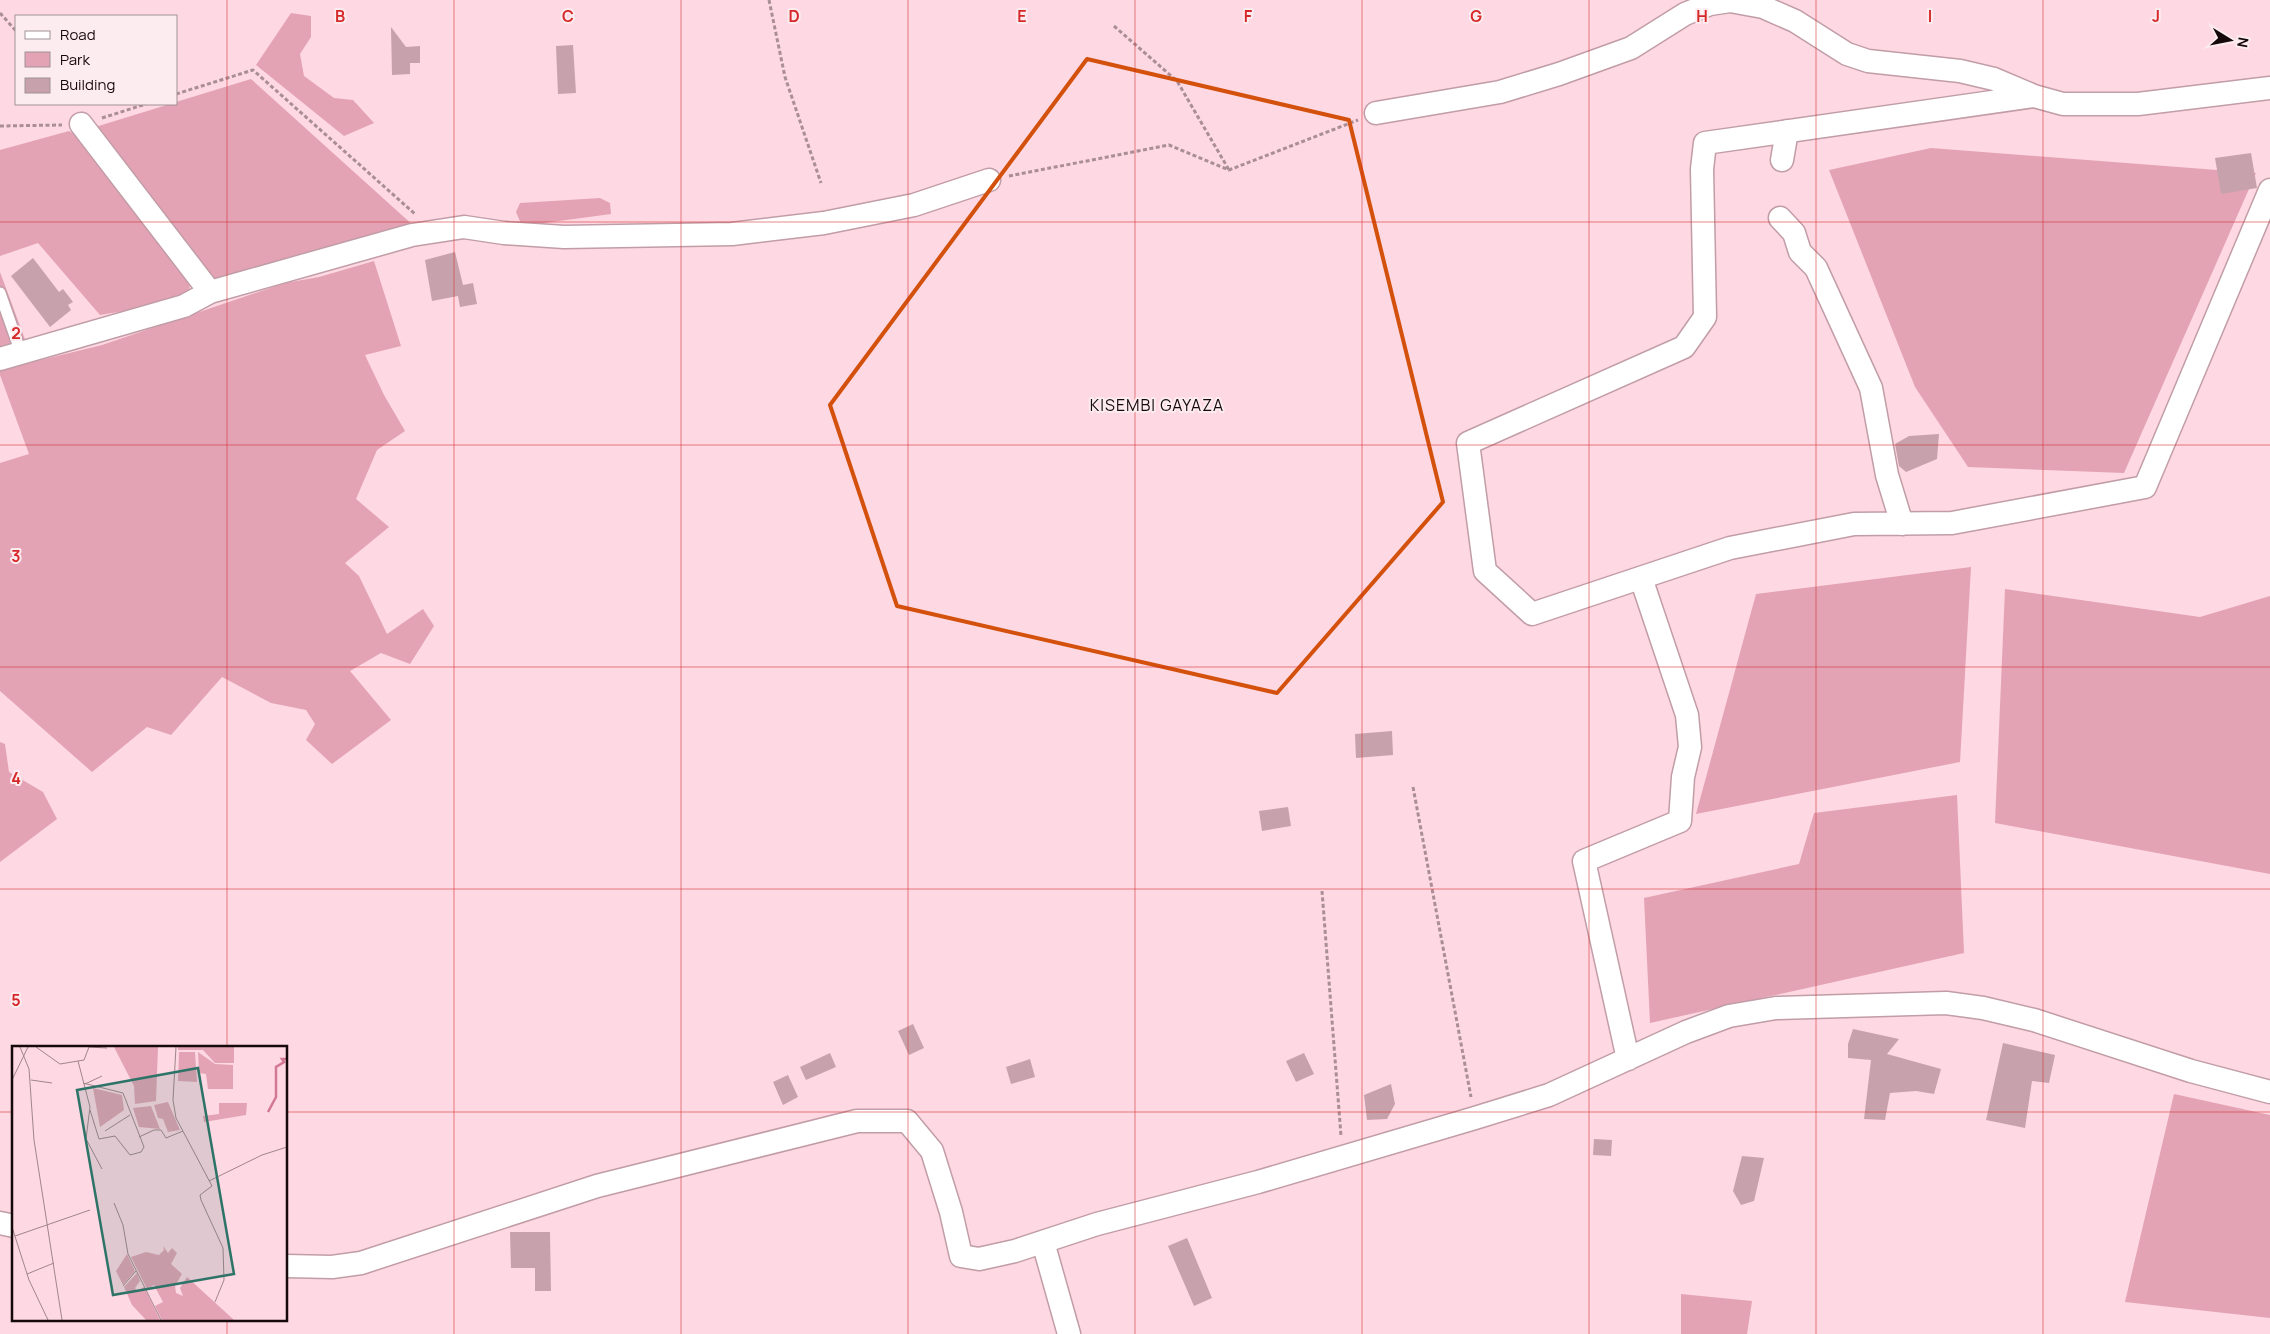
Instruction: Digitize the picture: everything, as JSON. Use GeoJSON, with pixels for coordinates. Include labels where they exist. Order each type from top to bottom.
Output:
{"type":"FeatureCollection","features":[{"type":"Feature","properties":{"kind":"street"},"geometry":{"type":"LineString","coordinates":[[1376,113],[1500,92],[1559,74],[1631,48],[1685,14],[1710,4],[1730,1],[1763,7],[1796,21],[1847,54],[1868,61],[1960,71],[1994,79],[2034,96],[2063,104],[2138,104],[2270,88]]}},
{"type":"Feature","properties":{"kind":"street"},"geometry":{"type":"LineString","coordinates":[[2034,96],[1705,143],[1702,169],[1705,317],[1684,346],[1468,443],[1485,571],[1532,614],[1730,548],[1854,524],[1952,523],[2145,487],[2270,190]]}},
{"type":"Feature","properties":{"kind":"street"},"geometry":{"type":"LineString","coordinates":[[81,124],[210,292]]}},
{"type":"Feature","properties":{"kind":"street"},"geometry":{"type":"LineString","coordinates":[[1782,160],[1787,131]]}},
{"type":"Feature","properties":{"kind":"street"},"geometry":{"type":"LineString","coordinates":[[0,360],[184,306],[210,292],[403,237],[434,231],[464,227],[504,233],[564,237],[732,234],[824,223],[914,205],[989,180]]}},
{"type":"Feature","properties":{"kind":"street"},"geometry":{"type":"LineString","coordinates":[[1780,218],[1794,233],[1800,252],[1816,268],[1871,388],[1887,475],[1902,524]]}},
{"type":"Feature","properties":{"kind":"street"},"geometry":{"type":"LineString","coordinates":[[1628,1059],[1584,861],[1680,821],[1683,777],[1690,747],[1687,715],[1642,578]]}},
{"type":"Feature","properties":{"kind":"street"},"geometry":{"type":"LineString","coordinates":[[288,1266],[332,1267],[361,1263],[597,1186],[857,1121],[906,1121],[932,1151],[951,1212],[962,1256],[979,1259],[1043,1242],[1097,1224],[1258,1182],[1549,1095],[1686,1032],[1729,1016],[1776,1008],[1946,1003],[1983,1008],[2034,1020],[2190,1071],[2270,1092]]}},
{"type":"Feature","properties":{"kind":"street"},"geometry":{"type":"LineString","coordinates":[[1043,1242],[1069,1334]]}},
{"type":"Feature","properties":{"kind":"lane"},"geometry":{"type":"LineString","coordinates":[[0,293],[21,353]]}},
{"type":"Feature","properties":{"kind":"path"},"geometry":{"type":"LineString","coordinates":[[770,0],[784,77],[821,183]]}},
{"type":"Feature","properties":{"kind":"path"},"geometry":{"type":"LineString","coordinates":[[0,13],[15,30]]}},
{"type":"Feature","properties":{"kind":"path"},"geometry":{"type":"LineString","coordinates":[[1114,26],[1177,81],[1230,170]]}},
{"type":"Feature","properties":{"kind":"path"},"geometry":{"type":"LineString","coordinates":[[178,93],[252,70],[434,231]]}},
{"type":"Feature","properties":{"kind":"path"},"geometry":{"type":"LineString","coordinates":[[989,180],[1169,145],[1230,170],[1376,113]]}},
{"type":"Feature","properties":{"kind":"path"},"geometry":{"type":"LineString","coordinates":[[1413,787],[1475,1118]]}},
{"type":"Feature","properties":{"kind":"path"},"geometry":{"type":"LineString","coordinates":[[1322,891],[1343,1157]]}},
{"type":"Feature","properties":{"kind":"highlighted area"},"geometry":{"type":"Polygon","coordinates":[[[1087,59],[1349,120],[1443,502],[1277,693],[897,606],[830,405],[1087,59]]]}},
{"type":"Feature","properties":{"kind":"green space"},"geometry":{"type":"Polygon","coordinates":[[[291,13],[311,16],[311,37],[300,54],[304,76],[334,98],[353,100],[374,123],[344,136],[256,65],[291,13]]]}},
{"type":"Feature","properties":{"kind":"green space"},"geometry":{"type":"Polygon","coordinates":[[[251,79],[415,227],[213,282],[92,128],[167,105],[178,105],[178,101],[251,79]]]}},
{"type":"Feature","properties":{"kind":"green space"},"geometry":{"type":"Polygon","coordinates":[[[69,131],[80,137],[189,277],[190,295],[183,301],[100,315],[38,243],[0,256],[0,150],[69,131]]]}},
{"type":"Feature","properties":{"kind":"green space"},"geometry":{"type":"Polygon","coordinates":[[[1931,148],[2256,173],[2124,473],[1968,467],[1915,387],[1829,170],[1931,148]]]}},
{"type":"Feature","properties":{"kind":"green space"},"geometry":{"type":"Polygon","coordinates":[[[600,198],[610,203],[611,214],[522,226],[516,212],[520,203],[600,198]]]}},
{"type":"Feature","properties":{"kind":"green space"},"geometry":{"type":"Polygon","coordinates":[[[374,261],[401,346],[365,355],[384,395],[405,431],[377,450],[356,499],[389,527],[345,563],[359,576],[387,634],[423,609],[434,626],[410,664],[381,653],[350,671],[391,720],[332,764],[306,740],[315,724],[306,710],[271,703],[222,677],[171,735],[147,727],[92,772],[0,691],[0,463],[29,454],[0,375],[0,370],[102,345],[285,283],[319,277],[374,261]]]}},
{"type":"Feature","properties":{"kind":"green space"},"geometry":{"type":"Polygon","coordinates":[[[0,272],[26,342],[0,352],[0,272]]]}},
{"type":"Feature","properties":{"kind":"green space"},"geometry":{"type":"Polygon","coordinates":[[[1971,567],[1960,762],[1696,814],[1756,594],[1971,567]]]}},
{"type":"Feature","properties":{"kind":"green space"},"geometry":{"type":"Polygon","coordinates":[[[2005,589],[2200,617],[2270,596],[2270,874],[1995,823],[2005,589]]]}},
{"type":"Feature","properties":{"kind":"green space"},"geometry":{"type":"Polygon","coordinates":[[[0,742],[5,744],[9,772],[43,792],[57,819],[0,862],[0,742]]]}},
{"type":"Feature","properties":{"kind":"green space"},"geometry":{"type":"Polygon","coordinates":[[[1957,795],[1964,953],[1650,1023],[1644,898],[1799,864],[1814,813],[1957,795]]]}},
{"type":"Feature","properties":{"kind":"green space"},"geometry":{"type":"Polygon","coordinates":[[[2174,1094],[2270,1115],[2270,1318],[2125,1302],[2174,1094]]]}},
{"type":"Feature","properties":{"kind":"green space"},"geometry":{"type":"Polygon","coordinates":[[[1681,1294],[1752,1301],[1747,1334],[1681,1334],[1681,1294]]]}},
{"type":"Feature","properties":{"kind":"building"},"geometry":{"type":"Polygon","coordinates":[[[391,27],[406,47],[420,46],[420,63],[410,63],[410,74],[392,75],[391,27]]]}},
{"type":"Feature","properties":{"kind":"building"},"geometry":{"type":"Polygon","coordinates":[[[573,45],[576,93],[558,94],[556,46],[573,45]]]}},
{"type":"Feature","properties":{"kind":"building"},"geometry":{"type":"Polygon","coordinates":[[[2251,153],[2257,188],[2221,194],[2215,158],[2251,153]]]}},
{"type":"Feature","properties":{"kind":"building"},"geometry":{"type":"Polygon","coordinates":[[[455,252],[463,285],[473,283],[477,304],[460,307],[458,296],[432,301],[425,260],[455,252]]]}},
{"type":"Feature","properties":{"kind":"building"},"geometry":{"type":"Polygon","coordinates":[[[33,258],[59,292],[63,289],[73,302],[68,305],[71,310],[50,327],[11,276],[33,258]]]}},
{"type":"Feature","properties":{"kind":"building"},"geometry":{"type":"Polygon","coordinates":[[[1939,434],[1937,459],[1906,472],[1899,466],[1895,444],[1909,436],[1939,434]]]}},
{"type":"Feature","properties":{"kind":"building"},"geometry":{"type":"Polygon","coordinates":[[[1392,731],[1393,755],[1356,758],[1355,734],[1392,731]]]}},
{"type":"Feature","properties":{"kind":"building"},"geometry":{"type":"Polygon","coordinates":[[[1288,807],[1291,826],[1262,831],[1259,811],[1288,807]]]}},
{"type":"Feature","properties":{"kind":"building"},"geometry":{"type":"Polygon","coordinates":[[[913,1024],[924,1048],[909,1055],[898,1031],[913,1024]]]}},
{"type":"Feature","properties":{"kind":"building"},"geometry":{"type":"Polygon","coordinates":[[[1853,1029],[1899,1039],[1887,1054],[1941,1069],[1934,1094],[1916,1091],[1890,1093],[1885,1120],[1864,1119],[1871,1060],[1848,1058],[1848,1044],[1853,1029]]]}},
{"type":"Feature","properties":{"kind":"building"},"geometry":{"type":"Polygon","coordinates":[[[2003,1043],[2055,1055],[2049,1083],[2032,1081],[2025,1128],[1986,1120],[2003,1043]]]}},
{"type":"Feature","properties":{"kind":"building"},"geometry":{"type":"Polygon","coordinates":[[[830,1053],[836,1067],[806,1080],[800,1067],[830,1053]]]}},
{"type":"Feature","properties":{"kind":"building"},"geometry":{"type":"Polygon","coordinates":[[[1304,1053],[1314,1074],[1296,1082],[1286,1061],[1304,1053]]]}},
{"type":"Feature","properties":{"kind":"building"},"geometry":{"type":"Polygon","coordinates":[[[1030,1059],[1035,1077],[1011,1084],[1006,1067],[1030,1059]]]}},
{"type":"Feature","properties":{"kind":"building"},"geometry":{"type":"Polygon","coordinates":[[[788,1075],[798,1097],[783,1105],[773,1082],[788,1075]]]}},
{"type":"Feature","properties":{"kind":"building"},"geometry":{"type":"Polygon","coordinates":[[[1391,1084],[1395,1104],[1387,1119],[1367,1120],[1364,1095],[1391,1084]]]}},
{"type":"Feature","properties":{"kind":"building"},"geometry":{"type":"Polygon","coordinates":[[[1594,1139],[1612,1140],[1611,1156],[1593,1155],[1594,1139]]]}},
{"type":"Feature","properties":{"kind":"building"},"geometry":{"type":"Polygon","coordinates":[[[1742,1156],[1764,1158],[1754,1201],[1741,1205],[1733,1191],[1742,1156]]]}},
{"type":"Feature","properties":{"kind":"building"},"geometry":{"type":"Polygon","coordinates":[[[510,1232],[550,1232],[551,1291],[535,1291],[535,1268],[511,1268],[510,1232]]]}},
{"type":"Feature","properties":{"kind":"building"},"geometry":{"type":"Polygon","coordinates":[[[1187,1238],[1212,1298],[1194,1306],[1168,1246],[1187,1238]]]}},
{"type":"Feature","properties":{"kind":"district","name":"KISEMBI GAYAZA"},"geometry":{"type":"Point","coordinates":[1157,405]}}]}
